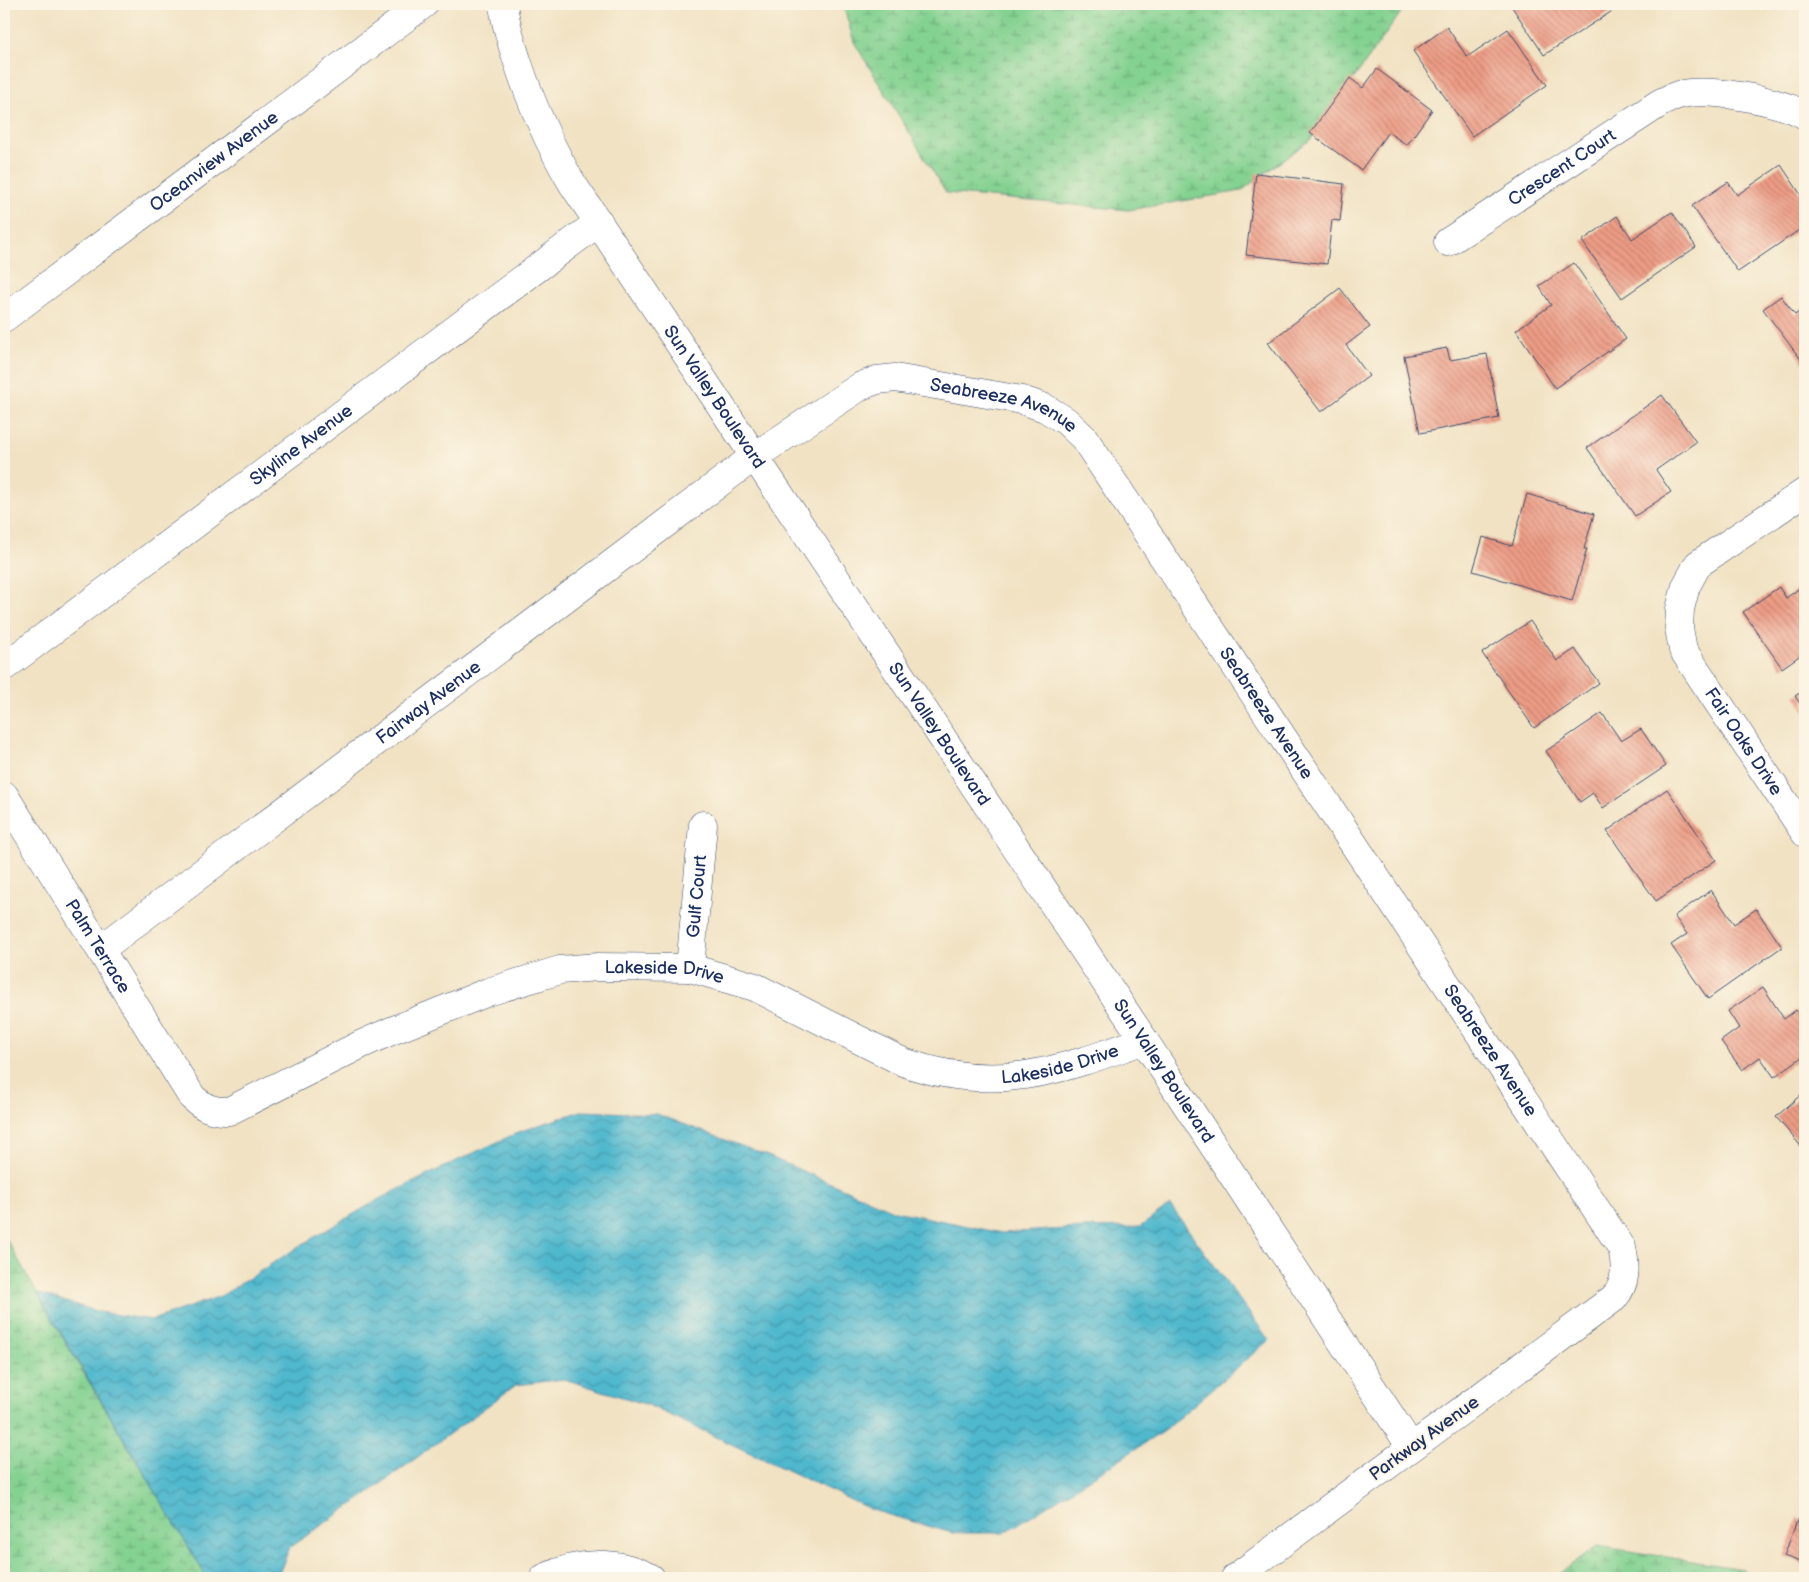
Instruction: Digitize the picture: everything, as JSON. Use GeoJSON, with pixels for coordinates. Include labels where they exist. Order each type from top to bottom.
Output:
{"type":"FeatureCollection","features":[{"type":"Feature","properties":{"kind":"street","name":"Oceanview Avenue"},"geometry":{"type":"LineString","coordinates":[[4,318],[424,4]]}},
{"type":"Feature","properties":{"kind":"street","name":"Sun Valley Boulevard"},"geometry":{"type":"LineString","coordinates":[[503,4],[504,16],[512,45],[530,98],[555,154],[1144,1040],[1411,1447]]}},
{"type":"Feature","properties":{"kind":"street","name":"Crescent Court"},"geometry":{"type":"LineString","coordinates":[[1448,242],[1660,103],[1678,95],[1700,93],[1743,97],[1780,104],[1805,114]]}},
{"type":"Feature","properties":{"kind":"street","name":"Skyline Avenue"},"geometry":{"type":"LineString","coordinates":[[4,668],[599,222]]}},
{"type":"Feature","properties":{"kind":"street","name":"Seabreeze Avenue"},"geometry":{"type":"LineString","coordinates":[[755,456],[861,386],[877,380],[895,378],[1022,400],[1045,408],[1066,421],[1084,438],[1622,1248],[1625,1273],[1620,1291],[1614,1298]]}},
{"type":"Feature","properties":{"kind":"street","name":"Fairway Avenue"},"geometry":{"type":"LineString","coordinates":[[101,949],[755,456]]}},
{"type":"Feature","properties":{"kind":"street","name":"Fair Oaks Drive"},"geometry":{"type":"LineString","coordinates":[[1805,492],[1698,564],[1686,586],[1680,610],[1679,628],[1683,650],[1805,832]]}},
{"type":"Feature","properties":{"kind":"street","name":"Palm Terrace"},"geometry":{"type":"LineString","coordinates":[[4,795],[192,1097]]}},
{"type":"Feature","properties":{"kind":"street","name":"Gulf Court"},"geometry":{"type":"LineString","coordinates":[[690,968],[703,825]]}},
{"type":"Feature","properties":{"kind":"street","name":"Lakeside Drive"},"geometry":{"type":"LineString","coordinates":[[192,1097],[200,1105],[209,1109],[218,1111],[228,1110],[371,1040],[480,995],[538,975],[560,970],[598,967],[690,968],[755,987],[903,1062],[928,1071],[977,1078],[1018,1077],[1056,1070],[1144,1040]]}},
{"type":"Feature","properties":{"kind":"street","name":"Parkway Avenue"},"geometry":{"type":"LineString","coordinates":[[1235,1578],[1614,1298]]}},
{"type":"Feature","properties":{"kind":"street"},"geometry":{"type":"LineString","coordinates":[[553,1574],[583,1565],[602,1564],[621,1566],[651,1578]]}},
{"type":"Feature","properties":{"kind":"green space"},"geometry":{"type":"Polygon","coordinates":[[[843,4],[1407,4],[1310,140],[1241,191],[1128,210],[946,193],[854,42],[843,4]]]}},
{"type":"Feature","properties":{"kind":"green space"},"geometry":{"type":"Polygon","coordinates":[[[4,1235],[71,1352],[207,1578],[4,1578],[4,1235]]]}},
{"type":"Feature","properties":{"kind":"green space"},"geometry":{"type":"Polygon","coordinates":[[[1597,1546],[1742,1569],[1749,1578],[1553,1578],[1597,1546]]]}},
{"type":"Feature","properties":{"kind":"water"},"geometry":{"type":"Polygon","coordinates":[[[581,1111],[657,1114],[768,1156],[895,1211],[1002,1233],[1082,1228],[1140,1227],[1170,1205],[1269,1340],[1161,1433],[1004,1533],[952,1533],[872,1510],[648,1405],[564,1379],[516,1385],[363,1497],[290,1547],[277,1578],[207,1578],[37,1293],[99,1312],[152,1320],[221,1296],[306,1242],[381,1198],[452,1163],[521,1131],[581,1111]]]}},
{"type":"Feature","properties":{"kind":"building"},"geometry":{"type":"Polygon","coordinates":[[[1510,4],[1614,4],[1617,8],[1544,55],[1510,4]]]}},
{"type":"Feature","properties":{"kind":"building"},"geometry":{"type":"Polygon","coordinates":[[[1447,27],[1467,57],[1508,29],[1547,85],[1472,136],[1413,51],[1447,27]]]}},
{"type":"Feature","properties":{"kind":"building"},"geometry":{"type":"Polygon","coordinates":[[[1377,69],[1432,110],[1407,145],[1388,132],[1361,170],[1310,133],[1350,78],[1363,88],[1377,69]]]}},
{"type":"Feature","properties":{"kind":"building"},"geometry":{"type":"Polygon","coordinates":[[[1781,165],[1805,201],[1805,226],[1738,272],[1692,206],[1728,182],[1737,195],[1781,165]]]}},
{"type":"Feature","properties":{"kind":"building"},"geometry":{"type":"Polygon","coordinates":[[[1256,173],[1344,184],[1340,221],[1332,220],[1327,264],[1246,255],[1256,173]]]}},
{"type":"Feature","properties":{"kind":"building"},"geometry":{"type":"Polygon","coordinates":[[[1672,212],[1696,247],[1622,298],[1582,241],[1617,216],[1632,239],[1672,212]]]}},
{"type":"Feature","properties":{"kind":"building"},"geometry":{"type":"Polygon","coordinates":[[[1574,263],[1626,339],[1555,388],[1516,330],[1551,305],[1539,286],[1574,263]]]}},
{"type":"Feature","properties":{"kind":"building"},"geometry":{"type":"Polygon","coordinates":[[[1340,288],[1370,327],[1346,345],[1369,376],[1321,412],[1268,343],[1340,288]]]}},
{"type":"Feature","properties":{"kind":"building"},"geometry":{"type":"Polygon","coordinates":[[[1781,296],[1795,315],[1805,307],[1805,365],[1763,309],[1781,296]]]}},
{"type":"Feature","properties":{"kind":"building"},"geometry":{"type":"Polygon","coordinates":[[[1447,348],[1450,360],[1487,354],[1499,418],[1420,433],[1404,356],[1447,348]]]}},
{"type":"Feature","properties":{"kind":"building"},"geometry":{"type":"Polygon","coordinates":[[[1662,395],[1696,442],[1656,470],[1671,492],[1635,516],[1587,448],[1662,395]]]}},
{"type":"Feature","properties":{"kind":"building"},"geometry":{"type":"Polygon","coordinates":[[[1527,494],[1594,514],[1584,549],[1587,549],[1572,601],[1473,571],[1483,537],[1512,546],[1527,494]]]}},
{"type":"Feature","properties":{"kind":"building"},"geometry":{"type":"Polygon","coordinates":[[[1805,584],[1805,652],[1782,668],[1743,612],[1779,587],[1786,598],[1805,584]]]}},
{"type":"Feature","properties":{"kind":"building"},"geometry":{"type":"Polygon","coordinates":[[[1530,621],[1557,661],[1575,649],[1599,683],[1534,728],[1482,653],[1530,621]]]}},
{"type":"Feature","properties":{"kind":"building"},"geometry":{"type":"Polygon","coordinates":[[[1805,690],[1805,711],[1795,696],[1805,690]]]}},
{"type":"Feature","properties":{"kind":"building"},"geometry":{"type":"Polygon","coordinates":[[[1602,713],[1621,741],[1641,729],[1666,766],[1603,808],[1593,793],[1580,802],[1546,751],[1602,713]]]}},
{"type":"Feature","properties":{"kind":"building"},"geometry":{"type":"Polygon","coordinates":[[[1667,789],[1716,860],[1656,901],[1607,831],[1667,789]]]}},
{"type":"Feature","properties":{"kind":"building"},"geometry":{"type":"Polygon","coordinates":[[[1711,890],[1734,924],[1756,909],[1782,947],[1708,999],[1671,945],[1687,934],[1674,916],[1711,890]]]}},
{"type":"Feature","properties":{"kind":"building"},"geometry":{"type":"Polygon","coordinates":[[[1763,987],[1784,1019],[1796,1010],[1805,1024],[1805,1055],[1774,1077],[1760,1057],[1742,1070],[1721,1041],[1739,1028],[1728,1011],[1763,987]]]}},
{"type":"Feature","properties":{"kind":"building"},"geometry":{"type":"Polygon","coordinates":[[[1805,1091],[1805,1151],[1776,1117],[1805,1091]]]}},
{"type":"Feature","properties":{"kind":"building"},"geometry":{"type":"Polygon","coordinates":[[[1798,1518],[1805,1521],[1805,1564],[1784,1556],[1798,1518]]]}}]}
